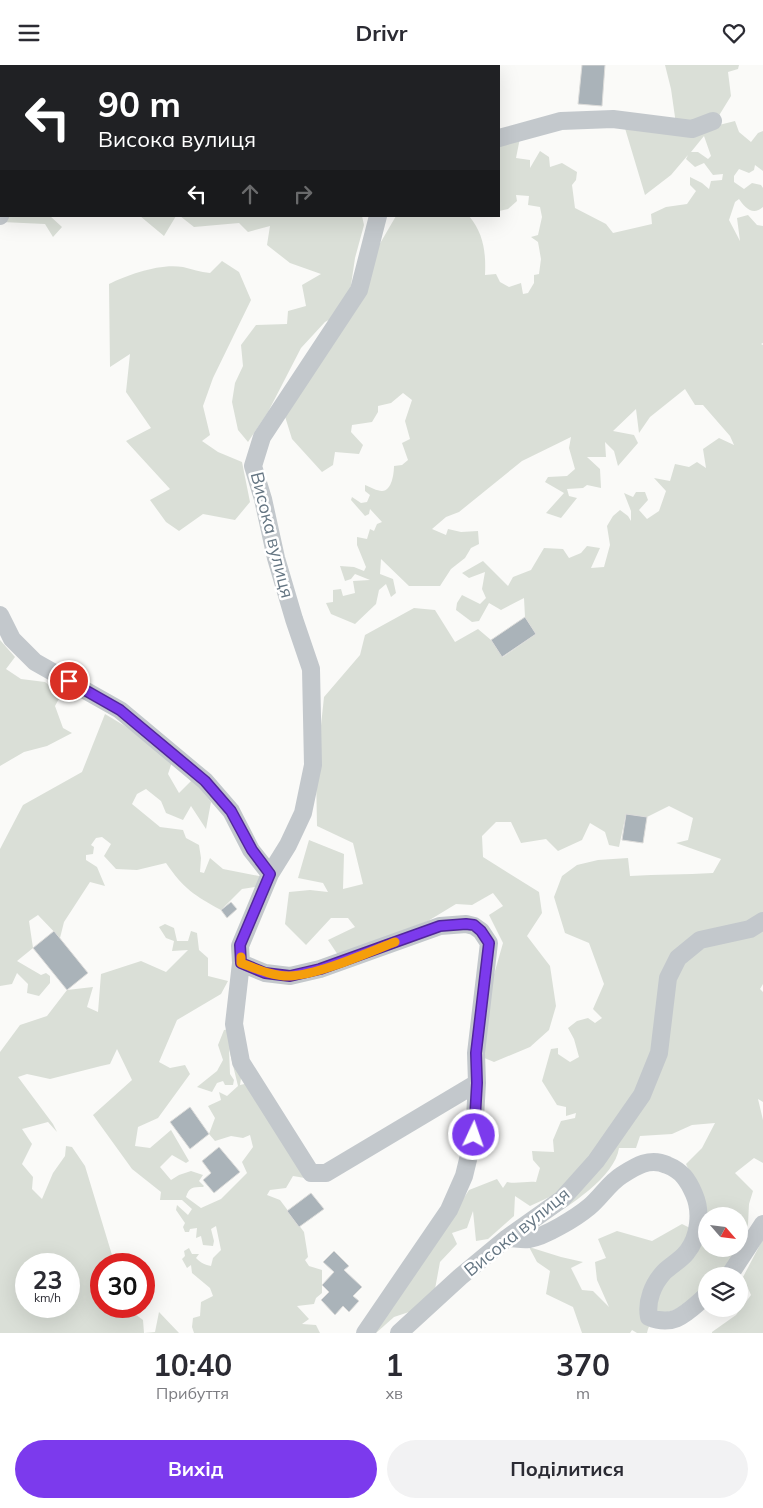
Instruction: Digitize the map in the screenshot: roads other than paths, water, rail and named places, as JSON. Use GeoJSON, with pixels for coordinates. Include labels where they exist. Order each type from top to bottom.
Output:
{"type":"FeatureCollection","features":[{"type":"Feature","properties":{"kind":"street"},"geometry":{"type":"LineString","coordinates":[[500,138],[561,121],[613,119],[692,129],[713,121]]}},
{"type":"Feature","properties":{"kind":"street","name":"Висока вулиця"},"geometry":{"type":"LineString","coordinates":[[378,217],[359,290],[262,437],[253,466],[288,601],[311,669],[313,765],[304,813],[288,845],[270,874],[240,945],[241,963],[234,1024],[241,1062],[311,1173],[326,1173],[477,1083]]}},
{"type":"Feature","properties":{"kind":"street"},"geometry":{"type":"LineString","coordinates":[[0,615],[12,639],[35,662],[120,710],[205,781],[231,811],[252,850],[270,874]]}},
{"type":"Feature","properties":{"kind":"street","name":"Висока вулиця"},"geometry":{"type":"LineString","coordinates":[[399,1333],[506,1238],[562,1199],[596,1161],[642,1095],[659,1053],[668,978],[678,958],[700,939],[750,929],[763,921]]}},
{"type":"Feature","properties":{"kind":"street"},"geometry":{"type":"LineString","coordinates":[[241,963],[265,973],[290,976],[320,969],[440,926],[474,925],[481,931],[489,943],[476,1053],[477,1083],[474,1135],[464,1176],[450,1210],[365,1333]]}},
{"type":"Feature","properties":{"kind":"street"},"geometry":{"type":"LineString","coordinates":[[506,1238],[531,1239],[563,1225],[589,1207],[618,1177],[643,1162],[663,1163],[677,1169],[688,1180],[696,1198],[699,1216],[696,1235],[687,1253],[663,1273],[652,1291],[647,1307],[649,1317],[660,1321],[671,1321],[698,1302]]}},
{"type":"Feature","properties":{"kind":"street"},"geometry":{"type":"LineString","coordinates":[[735,1267],[763,1224]]}}]}
